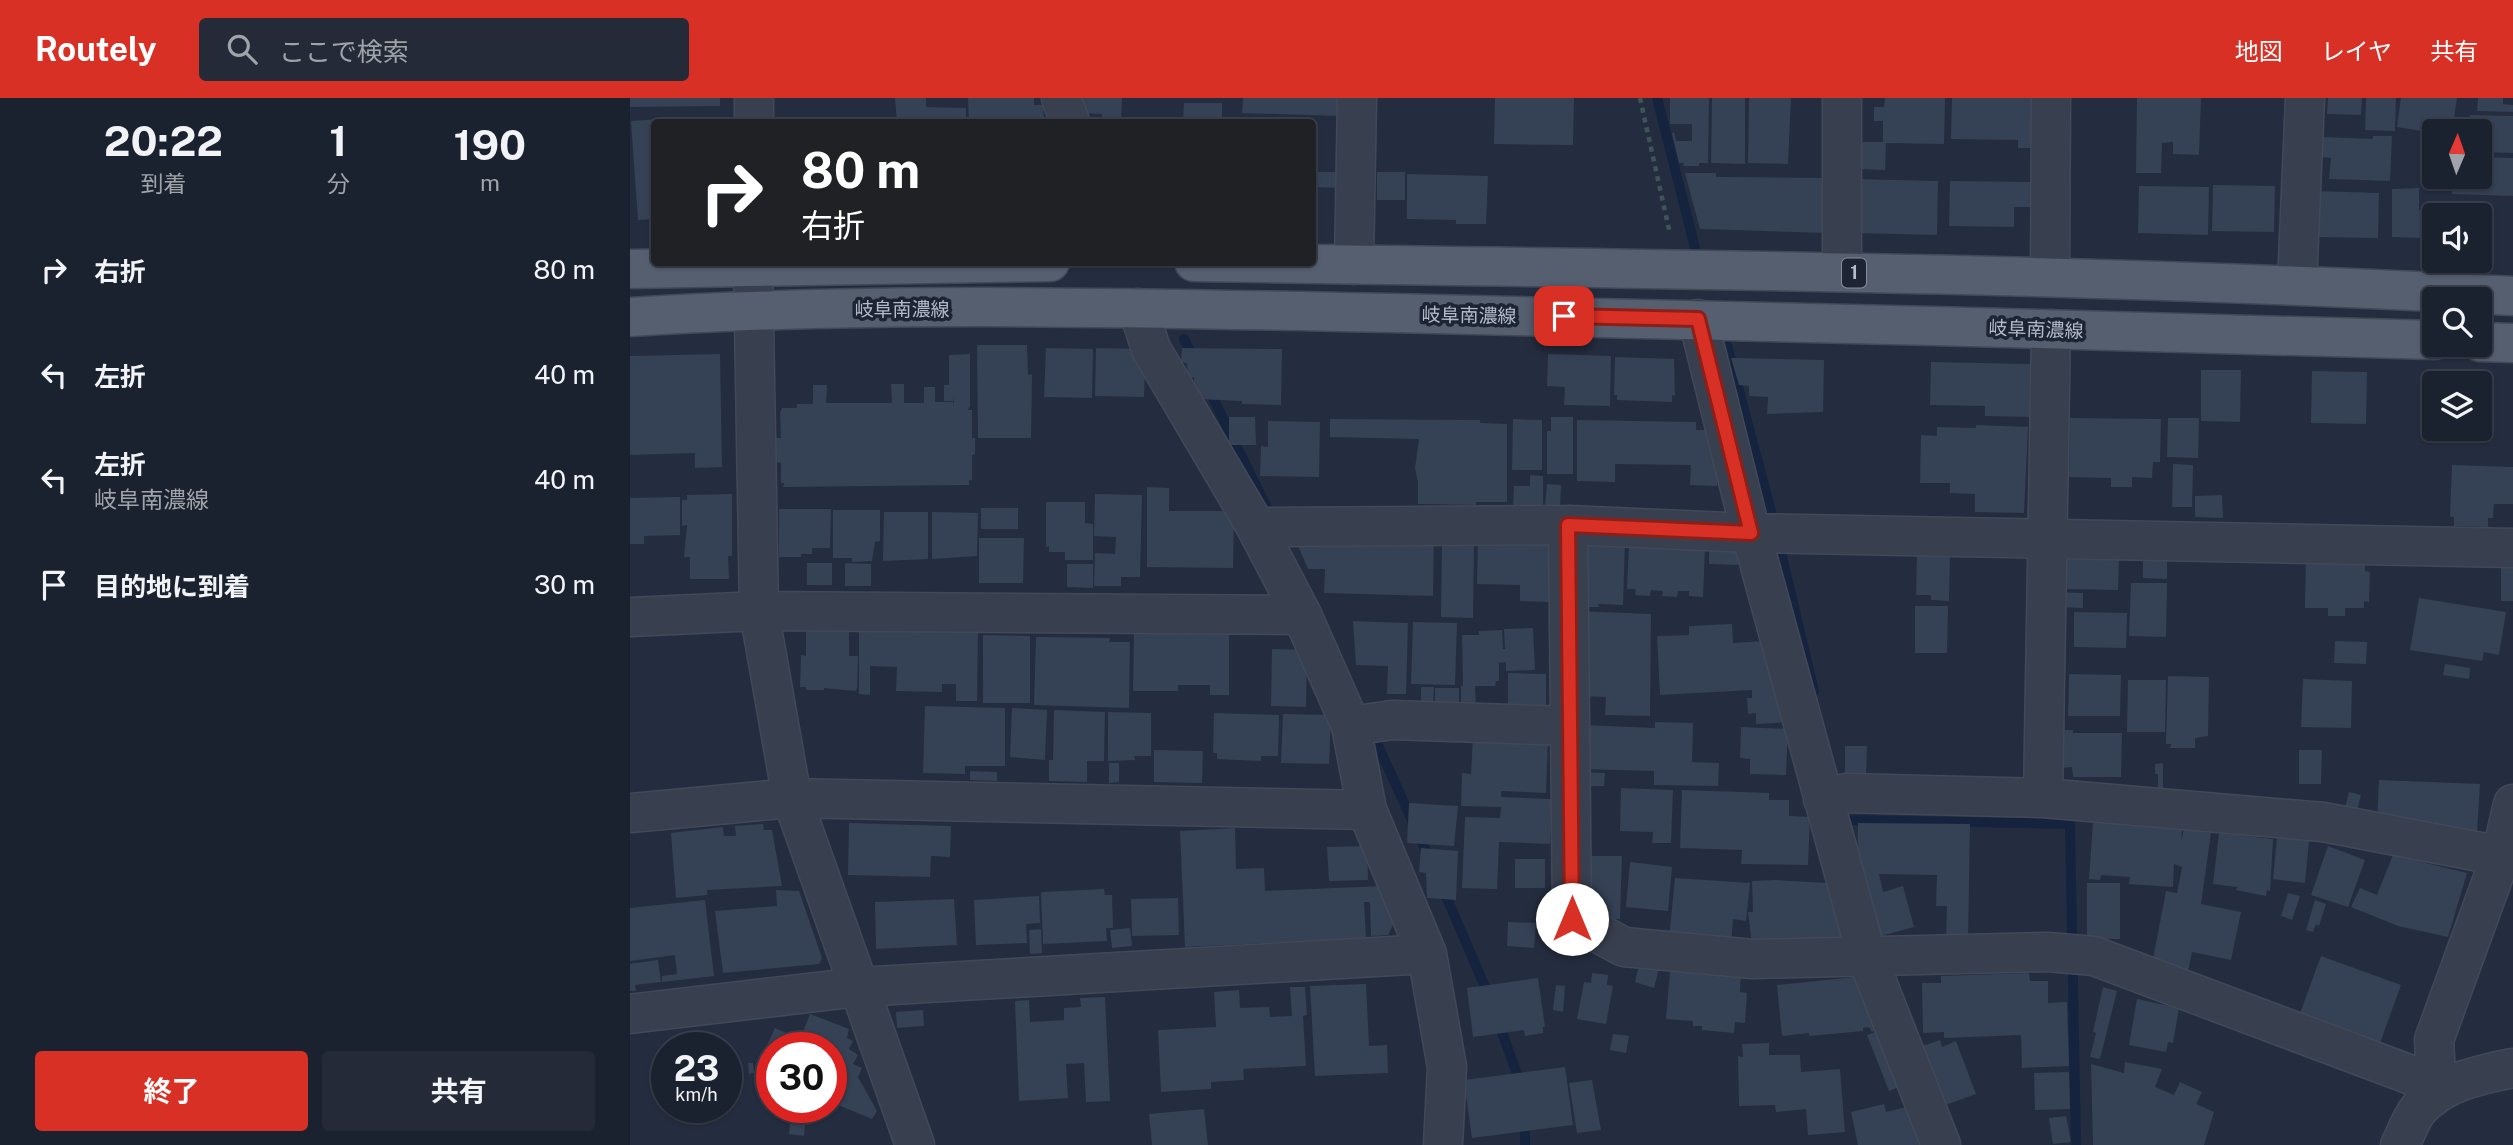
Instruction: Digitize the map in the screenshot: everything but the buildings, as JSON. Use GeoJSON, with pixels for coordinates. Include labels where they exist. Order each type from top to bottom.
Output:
{"type":"FeatureCollection","features":[{"type":"Feature","properties":{"kind":"main road","name":"1"},"geometry":{"type":"LineString","coordinates":[[1316,264],[2050,277],[2297,284],[2513,296]]}},
{"type":"Feature","properties":{"kind":"main road"},"geometry":{"type":"LineString","coordinates":[[630,270],[728,266]]}},
{"type":"Feature","properties":{"kind":"main road","name":"岐阜南濃線"},"geometry":{"type":"LineString","coordinates":[[630,317],[752,309],[1138,308],[1698,319],[2422,340]]}},
{"type":"Feature","properties":{"kind":"main road"},"geometry":{"type":"LineString","coordinates":[[2492,342],[2513,343]]}},
{"type":"Feature","properties":{"kind":"street"},"geometry":{"type":"LineString","coordinates":[[754,98],[754,119]]}},
{"type":"Feature","properties":{"kind":"street"},"geometry":{"type":"LineString","coordinates":[[1061,98],[1069,119]]}},
{"type":"Feature","properties":{"kind":"street"},"geometry":{"type":"LineString","coordinates":[[1354,265],[1357,98]]}},
{"type":"Feature","properties":{"kind":"street"},"geometry":{"type":"LineString","coordinates":[[1842,98],[1842,272]]}},
{"type":"Feature","properties":{"kind":"street"},"geometry":{"type":"LineString","coordinates":[[2050,277],[2051,98]]}},
{"type":"Feature","properties":{"kind":"street"},"geometry":{"type":"LineString","coordinates":[[2297,284],[2305,98]]}},
{"type":"Feature","properties":{"kind":"street"},"geometry":{"type":"LineString","coordinates":[[752,266],[759,611],[792,798],[915,1145]]}},
{"type":"Feature","properties":{"kind":"street"},"geometry":{"type":"LineString","coordinates":[[1138,308],[1151,349],[1256,527],[1302,615],[1351,726],[1367,810],[1427,954],[1447,1067],[1443,1145]]}},
{"type":"Feature","properties":{"kind":"street"},"geometry":{"type":"LineString","coordinates":[[1698,319],[1751,533],[1867,957],[1941,1145]]}},
{"type":"Feature","properties":{"kind":"street"},"geometry":{"type":"LineString","coordinates":[[2043,798],[2052,329]]}},
{"type":"Feature","properties":{"kind":"street"},"geometry":{"type":"LineString","coordinates":[[1256,527],[1568,525],[1751,533],[2513,548]]}},
{"type":"Feature","properties":{"kind":"street"},"geometry":{"type":"LineString","coordinates":[[1568,525],[1572,919],[1624,947],[1753,959],[2048,952],[2094,956],[2411,1075],[2437,1092]]}},
{"type":"Feature","properties":{"kind":"street"},"geometry":{"type":"LineString","coordinates":[[630,617],[759,611],[1302,615]]}},
{"type":"Feature","properties":{"kind":"street"},"geometry":{"type":"LineString","coordinates":[[1351,726],[1392,720],[1570,726]]}},
{"type":"Feature","properties":{"kind":"street"},"geometry":{"type":"LineString","coordinates":[[1823,799],[1846,793],[2043,798],[2323,822],[2501,856]]}},
{"type":"Feature","properties":{"kind":"street"},"geometry":{"type":"LineString","coordinates":[[630,813],[792,798],[1367,810]]}},
{"type":"Feature","properties":{"kind":"street"},"geometry":{"type":"LineString","coordinates":[[2437,1092],[2434,1040],[2501,856],[2513,804]]}},
{"type":"Feature","properties":{"kind":"street"},"geometry":{"type":"LineString","coordinates":[[630,1014],[859,987],[1427,954]]}},
{"type":"Feature","properties":{"kind":"street"},"geometry":{"type":"LineString","coordinates":[[2400,1145],[2416,1112],[2437,1092],[2478,1075],[2513,1068]]}},
{"type":"Feature","properties":{"kind":"path"},"geometry":{"type":"LineString","coordinates":[[1640,98],[1678,270]]}},
{"type":"Feature","properties":{"kind":"waterway"},"geometry":{"type":"LineString","coordinates":[[1657,98],[1696,252]]}},
{"type":"Feature","properties":{"kind":"waterway"},"geometry":{"type":"LineString","coordinates":[[1724,334],[1772,515],[1814,691]]}},
{"type":"Feature","properties":{"kind":"waterway"},"geometry":{"type":"LineString","coordinates":[[1184,339],[1195,361]]}},
{"type":"Feature","properties":{"kind":"waterway"},"geometry":{"type":"LineString","coordinates":[[1208,388],[1272,518]]}},
{"type":"Feature","properties":{"kind":"waterway"},"geometry":{"type":"LineString","coordinates":[[1371,730],[1431,862]]}},
{"type":"Feature","properties":{"kind":"waterway"},"geometry":{"type":"LineString","coordinates":[[1842,812],[1844,820],[2070,824],[2076,1145]]}},
{"type":"Feature","properties":{"kind":"waterway"},"geometry":{"type":"LineString","coordinates":[[1443,889],[1489,996]]}},
{"type":"Feature","properties":{"kind":"waterway"},"geometry":{"type":"LineString","coordinates":[[1498,1021],[1521,1085]]}},
{"type":"Feature","properties":{"kind":"waterway"},"geometry":{"type":"LineString","coordinates":[[1525,1118],[1525,1145]]}},
{"type":"Feature","properties":{"kind":"route"},"geometry":{"type":"LineString","coordinates":[[1564,316],[1698,319],[1751,533],[1568,525],[1572,919]]}}]}
